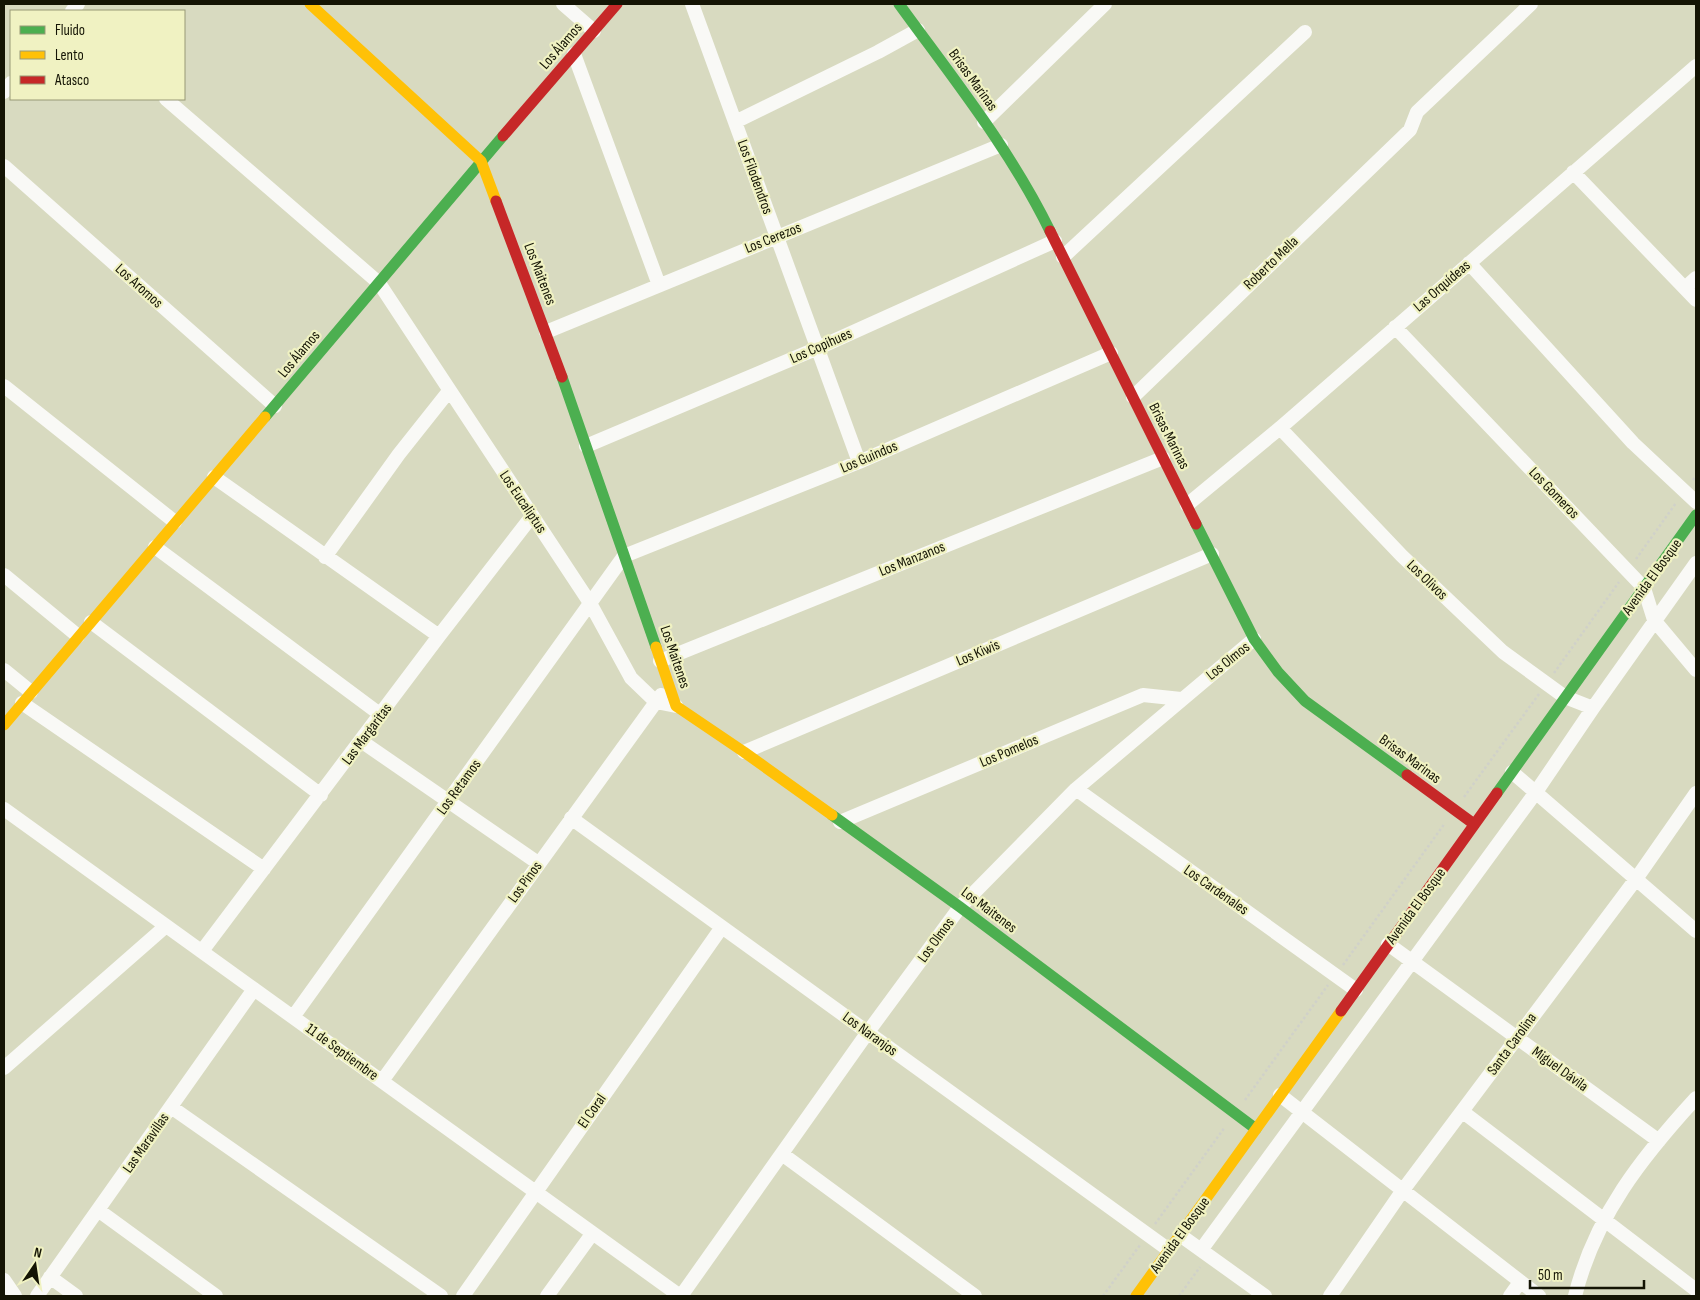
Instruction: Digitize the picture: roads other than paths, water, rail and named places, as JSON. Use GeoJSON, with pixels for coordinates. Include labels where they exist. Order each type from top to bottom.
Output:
{"type":"FeatureCollection","features":[{"type":"Feature","properties":{"kind":"street","name":"Los Maitenes"},"geometry":{"type":"LineString","coordinates":[[310,4],[481,161],[546,332],[676,706],[744,752],[960,907],[1256,1129]]}},
{"type":"Feature","properties":{"kind":"street"},"geometry":{"type":"LineString","coordinates":[[563,4],[594,31]]}},
{"type":"Feature","properties":{"kind":"street","name":"Los Álamos"},"geometry":{"type":"LineString","coordinates":[[4,725],[481,161],[617,4]]}},
{"type":"Feature","properties":{"kind":"street","name":"Los Filodendros"},"geometry":{"type":"LineString","coordinates":[[692,4],[859,462]]}},
{"type":"Feature","properties":{"kind":"street","name":"Brisas Marinas"},"geometry":{"type":"LineString","coordinates":[[899,4],[1001,145],[1039,208],[1254,640],[1277,672],[1305,701],[1474,824]]}},
{"type":"Feature","properties":{"kind":"street"},"geometry":{"type":"LineString","coordinates":[[984,122],[1105,4]]}},
{"type":"Feature","properties":{"kind":"street","name":"Roberto Mella"},"geometry":{"type":"LineString","coordinates":[[1132,397],[1410,130],[1417,112],[1531,4]]}},
{"type":"Feature","properties":{"kind":"street"},"geometry":{"type":"LineString","coordinates":[[735,122],[918,30]]}},
{"type":"Feature","properties":{"kind":"street"},"geometry":{"type":"LineString","coordinates":[[1063,258],[1305,32]]}},
{"type":"Feature","properties":{"kind":"street"},"geometry":{"type":"LineString","coordinates":[[574,54],[659,285]]}},
{"type":"Feature","properties":{"kind":"street","name":"Las Orquídeas"},"geometry":{"type":"LineString","coordinates":[[1187,505],[1280,428],[1696,66]]}},
{"type":"Feature","properties":{"kind":"street","name":"Los Eucaliptus"},"geometry":{"type":"LineString","coordinates":[[167,100],[379,283],[590,603],[631,678],[656,702]]}},
{"type":"Feature","properties":{"kind":"street","name":"Los Cerezos"},"geometry":{"type":"LineString","coordinates":[[546,332],[1001,145]]}},
{"type":"Feature","properties":{"kind":"street","name":"Los Aromos"},"geometry":{"type":"LineString","coordinates":[[4,166],[275,406]]}},
{"type":"Feature","properties":{"kind":"street"},"geometry":{"type":"LineString","coordinates":[[1574,172],[1696,300]]}},
{"type":"Feature","properties":{"kind":"street","name":"Los Copihues"},"geometry":{"type":"LineString","coordinates":[[586,446],[818,348],[1055,241]]}},
{"type":"Feature","properties":{"kind":"street"},"geometry":{"type":"LineString","coordinates":[[1469,263],[1633,443],[1696,502]]}},
{"type":"Feature","properties":{"kind":"street"},"geometry":{"type":"LineString","coordinates":[[1685,288],[1696,278]]}},
{"type":"Feature","properties":{"kind":"street","name":"Los Gomeros"},"geometry":{"type":"LineString","coordinates":[[1395,327],[1644,588],[1654,620],[1696,670]]}},
{"type":"Feature","properties":{"kind":"street","name":"Los Guindos"},"geometry":{"type":"LineString","coordinates":[[624,556],[859,462],[1111,353]]}},
{"type":"Feature","properties":{"kind":"street"},"geometry":{"type":"LineString","coordinates":[[4,386],[175,522]]}},
{"type":"Feature","properties":{"kind":"street"},"geometry":{"type":"LineString","coordinates":[[325,557],[399,454],[449,391]]}},
{"type":"Feature","properties":{"kind":"street","name":"Los Olivos"},"geometry":{"type":"LineString","coordinates":[[1280,428],[1402,556],[1503,652],[1565,697],[1593,708]]}},
{"type":"Feature","properties":{"kind":"street","name":"Los Manzanos"},"geometry":{"type":"LineString","coordinates":[[660,661],[1163,458]]}},
{"type":"Feature","properties":{"kind":"street"},"geometry":{"type":"LineString","coordinates":[[214,477],[439,636]]}},
{"type":"Feature","properties":{"kind":"street","name":"Avenida El Bosque"},"geometry":{"type":"LineString","coordinates":[[1136,1296],[1696,515]]}},
{"type":"Feature","properties":{"kind":"street","name":"Las Margaritas"},"geometry":{"type":"LineString","coordinates":[[202,952],[439,636],[532,516]]}},
{"type":"Feature","properties":{"kind":"street"},"geometry":{"type":"LineString","coordinates":[[155,547],[381,715]]}},
{"type":"Feature","properties":{"kind":"street","name":"Los Kiwis"},"geometry":{"type":"LineString","coordinates":[[744,752],[1212,554]]}},
{"type":"Feature","properties":{"kind":"street","name":"Los Retamos"},"geometry":{"type":"LineString","coordinates":[[293,1017],[624,556]]}},
{"type":"Feature","properties":{"kind":"street","name":"Avenida El Bosque"},"geometry":{"type":"LineString","coordinates":[[1201,1250],[1536,792],[1654,620],[1696,563]]}},
{"type":"Feature","properties":{"kind":"street"},"geometry":{"type":"LineString","coordinates":[[4,575],[78,636]]}},
{"type":"Feature","properties":{"kind":"street"},"geometry":{"type":"LineString","coordinates":[[91,622],[320,795]]}},
{"type":"Feature","properties":{"kind":"street","name":"Los Olmos"},"geometry":{"type":"LineString","coordinates":[[680,1296],[868,1032],[960,907],[1076,789],[1254,640]]}},
{"type":"Feature","properties":{"kind":"street"},"geometry":{"type":"LineString","coordinates":[[4,670],[26,698],[264,869]]}},
{"type":"Feature","properties":{"kind":"street","name":"Los Pinos"},"geometry":{"type":"LineString","coordinates":[[382,1081],[668,683]]}},
{"type":"Feature","properties":{"kind":"street","name":"Los Pomelos"},"geometry":{"type":"LineString","coordinates":[[840,822],[1143,695],[1182,699]]}},
{"type":"Feature","properties":{"kind":"street"},"geometry":{"type":"LineString","coordinates":[[656,702],[676,706]]}},
{"type":"Feature","properties":{"kind":"street"},"geometry":{"type":"LineString","coordinates":[[361,741],[538,863]]}},
{"type":"Feature","properties":{"kind":"street"},"geometry":{"type":"LineString","coordinates":[[1512,772],[1696,931]]}},
{"type":"Feature","properties":{"kind":"street","name":"Los Cardenales"},"geometry":{"type":"LineString","coordinates":[[1076,789],[1356,990]]}},
{"type":"Feature","properties":{"kind":"street","name":"Santa Carolina"},"geometry":{"type":"LineString","coordinates":[[1330,1296],[1403,1190],[1636,879],[1696,793]]}},
{"type":"Feature","properties":{"kind":"street","name":"11 de Septiembre"},"geometry":{"type":"LineString","coordinates":[[4,809],[680,1296]]}},
{"type":"Feature","properties":{"kind":"street","name":"Los Naranjos"},"geometry":{"type":"LineString","coordinates":[[571,818],[1169,1250]]}},
{"type":"Feature","properties":{"kind":"street"},"geometry":{"type":"LineString","coordinates":[[4,1068],[166,926]]}},
{"type":"Feature","properties":{"kind":"street","name":"El Coral"},"geometry":{"type":"LineString","coordinates":[[463,1296],[722,927]]}},
{"type":"Feature","properties":{"kind":"street","name":"Miguel Dávila"},"geometry":{"type":"LineString","coordinates":[[1388,944],[1659,1141]]}},
{"type":"Feature","properties":{"kind":"street","name":"Las Maravillas"},"geometry":{"type":"LineString","coordinates":[[37,1296],[254,989]]}},
{"type":"Feature","properties":{"kind":"street"},"geometry":{"type":"LineString","coordinates":[[1280,1095],[1539,1296]]}},
{"type":"Feature","properties":{"kind":"street"},"geometry":{"type":"LineString","coordinates":[[1575,1296],[1604,1219],[1630,1177],[1665,1132],[1696,1098]]}},
{"type":"Feature","properties":{"kind":"street"},"geometry":{"type":"LineString","coordinates":[[171,1107],[440,1296]]}},
{"type":"Feature","properties":{"kind":"street"},"geometry":{"type":"LineString","coordinates":[[1463,1112],[1696,1290]]}},
{"type":"Feature","properties":{"kind":"street"},"geometry":{"type":"LineString","coordinates":[[782,1154],[975,1296]]}},
{"type":"Feature","properties":{"kind":"street"},"geometry":{"type":"LineString","coordinates":[[98,1210],[216,1296]]}},
{"type":"Feature","properties":{"kind":"street"},"geometry":{"type":"LineString","coordinates":[[547,1296],[592,1234]]}},
{"type":"Feature","properties":{"kind":"street"},"geometry":{"type":"LineString","coordinates":[[1180,1235],[1265,1296]]}},
{"type":"Feature","properties":{"kind":"street"},"geometry":{"type":"LineString","coordinates":[[50,1277],[76,1296]]}},
{"type":"Feature","properties":{"kind":"street"},"geometry":{"type":"LineString","coordinates":[[4,1280],[15,1296]]}},
{"type":"Feature","properties":{"kind":"street"},"geometry":{"type":"LineString","coordinates":[[1510,1296],[1520,1282]]}}]}
